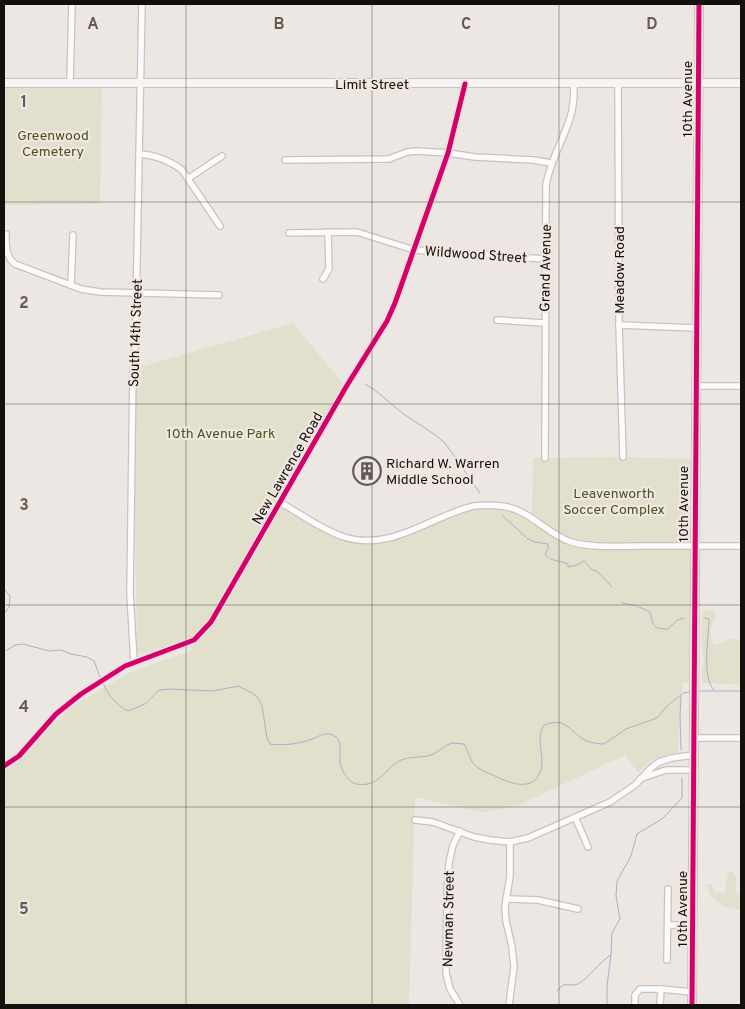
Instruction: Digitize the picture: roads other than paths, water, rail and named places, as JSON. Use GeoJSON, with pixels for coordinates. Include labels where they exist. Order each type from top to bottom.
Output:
{"type":"FeatureCollection","features":[{"type":"Feature","properties":{"kind":"street"},"geometry":{"type":"LineString","coordinates":[[70,82],[72,4]]}},
{"type":"Feature","properties":{"kind":"street","name":"South 14th Street"},"geometry":{"type":"LineString","coordinates":[[134,662],[130,594],[133,369],[135,361],[137,293],[142,4]]}},
{"type":"Feature","properties":{"kind":"street","name":"10th Avenue"},"geometry":{"type":"LineString","coordinates":[[692,1005],[699,4]]}},
{"type":"Feature","properties":{"kind":"street","name":"Limit Street"},"geometry":{"type":"LineString","coordinates":[[4,83],[741,83]]}},
{"type":"Feature","properties":{"kind":"street","name":"Grand Avenue"},"geometry":{"type":"LineString","coordinates":[[544,458],[546,185],[551,163],[571,116],[574,83]]}},
{"type":"Feature","properties":{"kind":"street","name":"Meadow Road"},"geometry":{"type":"LineString","coordinates":[[618,83],[618,325],[623,456]]}},
{"type":"Feature","properties":{"kind":"street","name":"New Lawrence Road"},"geometry":{"type":"LineString","coordinates":[[4,766],[18,756],[56,714],[91,687],[134,662],[188,643],[200,636],[212,622],[346,388],[387,321],[448,153],[465,84]]}},
{"type":"Feature","properties":{"kind":"street"},"geometry":{"type":"LineString","coordinates":[[286,160],[378,160],[389,159],[407,152],[448,153],[551,163]]}},
{"type":"Feature","properties":{"kind":"street"},"geometry":{"type":"LineString","coordinates":[[139,154],[150,154],[174,163],[189,178],[220,226]]}},
{"type":"Feature","properties":{"kind":"street"},"geometry":{"type":"LineString","coordinates":[[189,178],[222,156]]}},
{"type":"Feature","properties":{"kind":"street"},"geometry":{"type":"LineString","coordinates":[[323,279],[329,269],[328,232]]}},
{"type":"Feature","properties":{"kind":"street","name":"Wildwood Street"},"geometry":{"type":"LineString","coordinates":[[289,233],[364,233],[414,250],[546,258]]}},
{"type":"Feature","properties":{"kind":"street"},"geometry":{"type":"LineString","coordinates":[[6,234],[6,252],[15,264],[90,292],[219,295]]}},
{"type":"Feature","properties":{"kind":"street"},"geometry":{"type":"LineString","coordinates":[[71,286],[73,235]]}},
{"type":"Feature","properties":{"kind":"street"},"geometry":{"type":"LineString","coordinates":[[497,320],[544,323]]}},
{"type":"Feature","properties":{"kind":"street"},"geometry":{"type":"LineString","coordinates":[[618,325],[696,328]]}},
{"type":"Feature","properties":{"kind":"street"},"geometry":{"type":"LineString","coordinates":[[696,386],[741,386]]}},
{"type":"Feature","properties":{"kind":"street"},"geometry":{"type":"LineString","coordinates":[[281,502],[329,530],[344,537],[358,540],[371,541],[396,537],[469,508],[504,506],[532,518],[558,536],[582,544],[741,546]]}},
{"type":"Feature","properties":{"kind":"street"},"geometry":{"type":"LineString","coordinates":[[694,738],[741,738]]}},
{"type":"Feature","properties":{"kind":"street"},"geometry":{"type":"LineString","coordinates":[[415,820],[433,822],[474,837],[490,840],[510,842],[528,838],[621,796],[650,768],[659,762],[693,755]]}},
{"type":"Feature","properties":{"kind":"street"},"geometry":{"type":"LineString","coordinates":[[640,779],[666,770],[694,770]]}},
{"type":"Feature","properties":{"kind":"street"},"geometry":{"type":"LineString","coordinates":[[575,817],[588,847]]}},
{"type":"Feature","properties":{"kind":"street","name":"Newman Street"},"geometry":{"type":"LineString","coordinates":[[460,831],[453,846],[449,863],[446,893],[446,973],[450,989],[460,1005]]}},
{"type":"Feature","properties":{"kind":"street"},"geometry":{"type":"LineString","coordinates":[[509,1005],[514,967],[505,914],[510,876],[510,842]]}},
{"type":"Feature","properties":{"kind":"street"},"geometry":{"type":"LineString","coordinates":[[667,960],[668,890]]}},
{"type":"Feature","properties":{"kind":"street"},"geometry":{"type":"LineString","coordinates":[[506,899],[538,900],[578,909]]}},
{"type":"Feature","properties":{"kind":"street"},"geometry":{"type":"LineString","coordinates":[[668,925],[693,925]]}},
{"type":"Feature","properties":{"kind":"street"},"geometry":{"type":"LineString","coordinates":[[634,1005],[635,995],[640,989],[692,992]]}},
{"type":"Feature","properties":{"kind":"street"},"geometry":{"type":"LineString","coordinates":[[660,1005],[661,989]]}},
{"type":"Feature","properties":{"kind":"waterway"},"geometry":{"type":"LineString","coordinates":[[365,384],[445,443],[480,493]]}},
{"type":"Feature","properties":{"kind":"waterway"},"geometry":{"type":"LineString","coordinates":[[503,516],[528,539],[548,544],[545,554],[547,557],[568,564],[568,567],[584,561],[591,569],[597,571],[612,587]]}},
{"type":"Feature","properties":{"kind":"waterway"},"geometry":{"type":"LineString","coordinates":[[4,589],[10,596],[9,607],[4,614]]}},
{"type":"Feature","properties":{"kind":"waterway"},"geometry":{"type":"LineString","coordinates":[[622,603],[637,606],[650,612],[654,625],[659,628],[668,629],[677,620],[684,618]]}},
{"type":"Feature","properties":{"kind":"waterway"},"geometry":{"type":"LineString","coordinates":[[705,618],[709,619],[708,676],[714,690]]}},
{"type":"Feature","properties":{"kind":"waterway"},"geometry":{"type":"LineString","coordinates":[[4,652],[15,645],[23,644],[49,651],[61,650],[87,657],[94,661],[101,680]]}},
{"type":"Feature","properties":{"kind":"waterway"},"geometry":{"type":"LineString","coordinates":[[103,683],[113,699],[128,711],[145,704],[159,690],[213,691],[238,686],[258,698],[262,706],[267,738],[270,744],[291,744],[330,734],[337,738],[339,742],[341,767],[349,779],[356,784],[371,783],[382,776],[395,763],[409,758],[431,755],[451,743],[464,744],[473,762],[481,770],[507,781],[527,784],[533,782],[541,770],[540,736],[544,725],[552,723],[563,724],[587,741],[604,744],[626,729],[657,718],[666,707],[683,693],[690,692]]}},
{"type":"Feature","properties":{"kind":"waterway"},"geometry":{"type":"LineString","coordinates":[[696,691],[741,691]]}},
{"type":"Feature","properties":{"kind":"waterway"},"geometry":{"type":"LineString","coordinates":[[681,696],[681,750]]}},
{"type":"Feature","properties":{"kind":"waterway"},"geometry":{"type":"LineString","coordinates":[[607,1005],[612,933],[620,919],[616,896],[617,881],[631,856],[637,834],[662,819],[682,798],[682,778]]}},
{"type":"Feature","properties":{"kind":"waterway"},"geometry":{"type":"LineString","coordinates":[[557,991],[563,985],[578,984],[611,955]]}},
{"type":"Feature","properties":{"kind":"place","name":"Richard W. Warren Middle School"},"geometry":{"type":"Point","coordinates":[367,471]}},
{"type":"Feature","properties":{"kind":"park label","name":"Greenwood Cemetery"},"geometry":{"type":"Point","coordinates":[53,144]}},
{"type":"Feature","properties":{"kind":"park label","name":"10th Avenue Park"},"geometry":{"type":"Point","coordinates":[221,433]}},
{"type":"Feature","properties":{"kind":"park label","name":"Leavenworth Soccer Complex"},"geometry":{"type":"Point","coordinates":[614,502]}}]}
